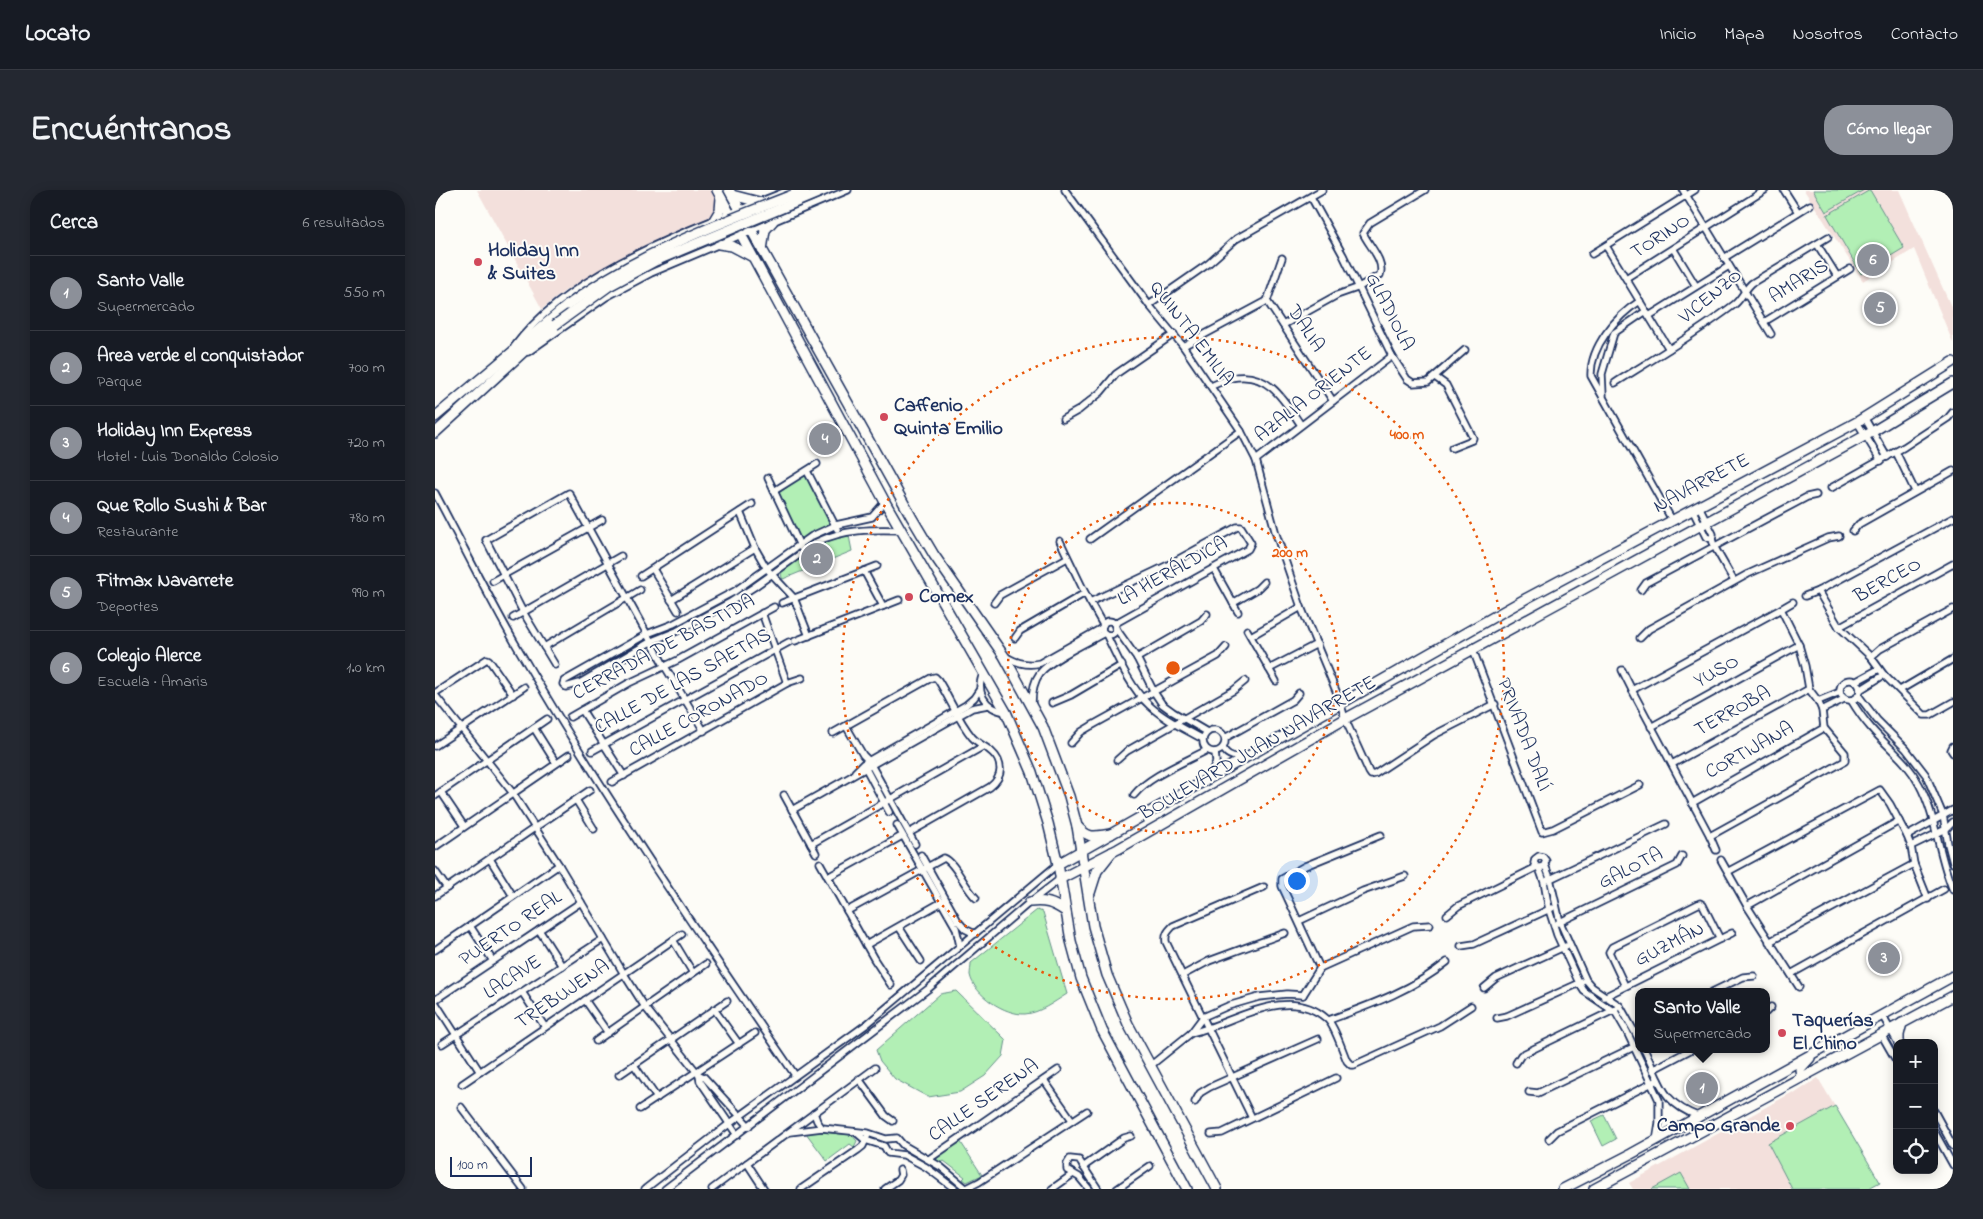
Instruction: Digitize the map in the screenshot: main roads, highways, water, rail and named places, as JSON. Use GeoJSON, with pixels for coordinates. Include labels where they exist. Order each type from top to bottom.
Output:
{"type":"FeatureCollection","features":[{"type":"Feature","properties":{"kind":"main road"},"geometry":{"type":"LineString","coordinates":[[435,417],[510,352],[587,290],[641,259],[805,190]]}},
{"type":"Feature","properties":{"kind":"main road"},"geometry":{"type":"LineString","coordinates":[[435,433],[531,345],[609,286],[655,261],[825,190]]}},
{"type":"Feature","properties":{"kind":"main road"},"geometry":{"type":"LineString","coordinates":[[730,192],[759,202]]}},
{"type":"Feature","properties":{"kind":"main road"},"geometry":{"type":"LineString","coordinates":[[730,192],[934,555],[1004,656],[1032,703],[1052,745],[1069,796],[1077,826],[1088,898],[1099,951],[1107,976],[1118,1003],[1150,1066],[1217,1189]]}},
{"type":"Feature","properties":{"kind":"main road"},"geometry":{"type":"LineString","coordinates":[[719,194],[885,502],[1006,712],[1032,772],[1048,823],[1065,911],[1081,978],[1102,1030],[1187,1189]]}},
{"type":"Feature","properties":{"kind":"main road"},"geometry":{"type":"LineString","coordinates":[[714,220],[720,210],[719,194]]}},
{"type":"Feature","properties":{"kind":"main road"},"geometry":{"type":"LineString","coordinates":[[763,251],[765,230],[773,221]]}},
{"type":"Feature","properties":{"kind":"main road"},"geometry":{"type":"LineString","coordinates":[[719,244],[733,246],[752,256]]}},
{"type":"Feature","properties":{"kind":"main road","name":"NAVARRETE"},"geometry":{"type":"LineString","coordinates":[[1465,633],[1860,420],[1953,362]]}},
{"type":"Feature","properties":{"kind":"main road","name":"NAVARRETE"},"geometry":{"type":"LineString","coordinates":[[1473,650],[1869,433],[1953,383]]}},
{"type":"Feature","properties":{"kind":"main road"},"geometry":{"type":"LineString","coordinates":[[857,450],[868,448],[880,467],[888,475]]}},
{"type":"Feature","properties":{"kind":"main road","name":"BOULEVARD JUAN NAVARRETE"},"geometry":{"type":"LineString","coordinates":[[1057,864],[1465,633]]}},
{"type":"Feature","properties":{"kind":"main road","name":"BOULEVARD JUAN NAVARRETE"},"geometry":{"type":"LineString","coordinates":[[1060,879],[1345,719],[1473,650]]}},
{"type":"Feature","properties":{"kind":"main road"},"geometry":{"type":"LineString","coordinates":[[1077,826],[1087,836],[1091,837],[1111,834]]}},
{"type":"Feature","properties":{"kind":"main road"},"geometry":{"type":"LineString","coordinates":[[1088,898],[1097,871],[1109,853],[1100,850],[1101,840]]}},
{"type":"Feature","properties":{"kind":"main road"},"geometry":{"type":"LineString","coordinates":[[1030,902],[1042,900],[1065,911]]}},
{"type":"Feature","properties":{"kind":"main road"},"geometry":{"type":"LineString","coordinates":[[1563,1189],[1656,1141],[1953,976]]}},
{"type":"Feature","properties":{"kind":"main road"},"geometry":{"type":"LineString","coordinates":[[1594,1189],[1953,996]]}},
{"type":"Feature","properties":{"kind":"main road"},"geometry":{"type":"LineString","coordinates":[[1898,1039],[1902,1023]]}},
{"type":"Feature","properties":{"kind":"main road"},"geometry":{"type":"LineString","coordinates":[[1801,1077],[1800,1069],[1813,1053]]}},
{"type":"Feature","properties":{"kind":"main road"},"geometry":{"type":"LineString","coordinates":[[1773,1093],[1784,1080],[1782,1070]]}},
{"type":"Feature","properties":{"kind":"main road"},"geometry":{"type":"LineString","coordinates":[[1615,1177],[1621,1168],[1620,1160]]}},
{"type":"Feature","properties":{"kind":"place","name":"Colegio Alerce"},"geometry":{"type":"Point","coordinates":[1873,260]}},
{"type":"Feature","properties":{"kind":"place","name":"Holiday Inn & Suites"},"geometry":{"type":"Point","coordinates":[478,262]}},
{"type":"Feature","properties":{"kind":"place","name":"Fitmax Navarrete"},"geometry":{"type":"Point","coordinates":[1880,308]}},
{"type":"Feature","properties":{"kind":"place","name":"Caffenio Quinta Emilio"},"geometry":{"type":"Point","coordinates":[884,417]}},
{"type":"Feature","properties":{"kind":"place","name":"Que Rollo Sushi & Bar"},"geometry":{"type":"Point","coordinates":[825,439]}},
{"type":"Feature","properties":{"kind":"place","name":"Area verde el conquistador"},"geometry":{"type":"Point","coordinates":[817,559]}},
{"type":"Feature","properties":{"kind":"place","name":"Comex"},"geometry":{"type":"Point","coordinates":[909,597]}},
{"type":"Feature","properties":{"kind":"place","name":"Holiday Inn Express"},"geometry":{"type":"Point","coordinates":[1884,958]}},
{"type":"Feature","properties":{"kind":"place","name":"Taquerías El Chino"},"geometry":{"type":"Point","coordinates":[1782,1033]}},
{"type":"Feature","properties":{"kind":"place","name":"Santo Valle"},"geometry":{"type":"Point","coordinates":[1702,1088]}},
{"type":"Feature","properties":{"kind":"place","name":"Campo Grande"},"geometry":{"type":"Point","coordinates":[1790,1126]}}]}
